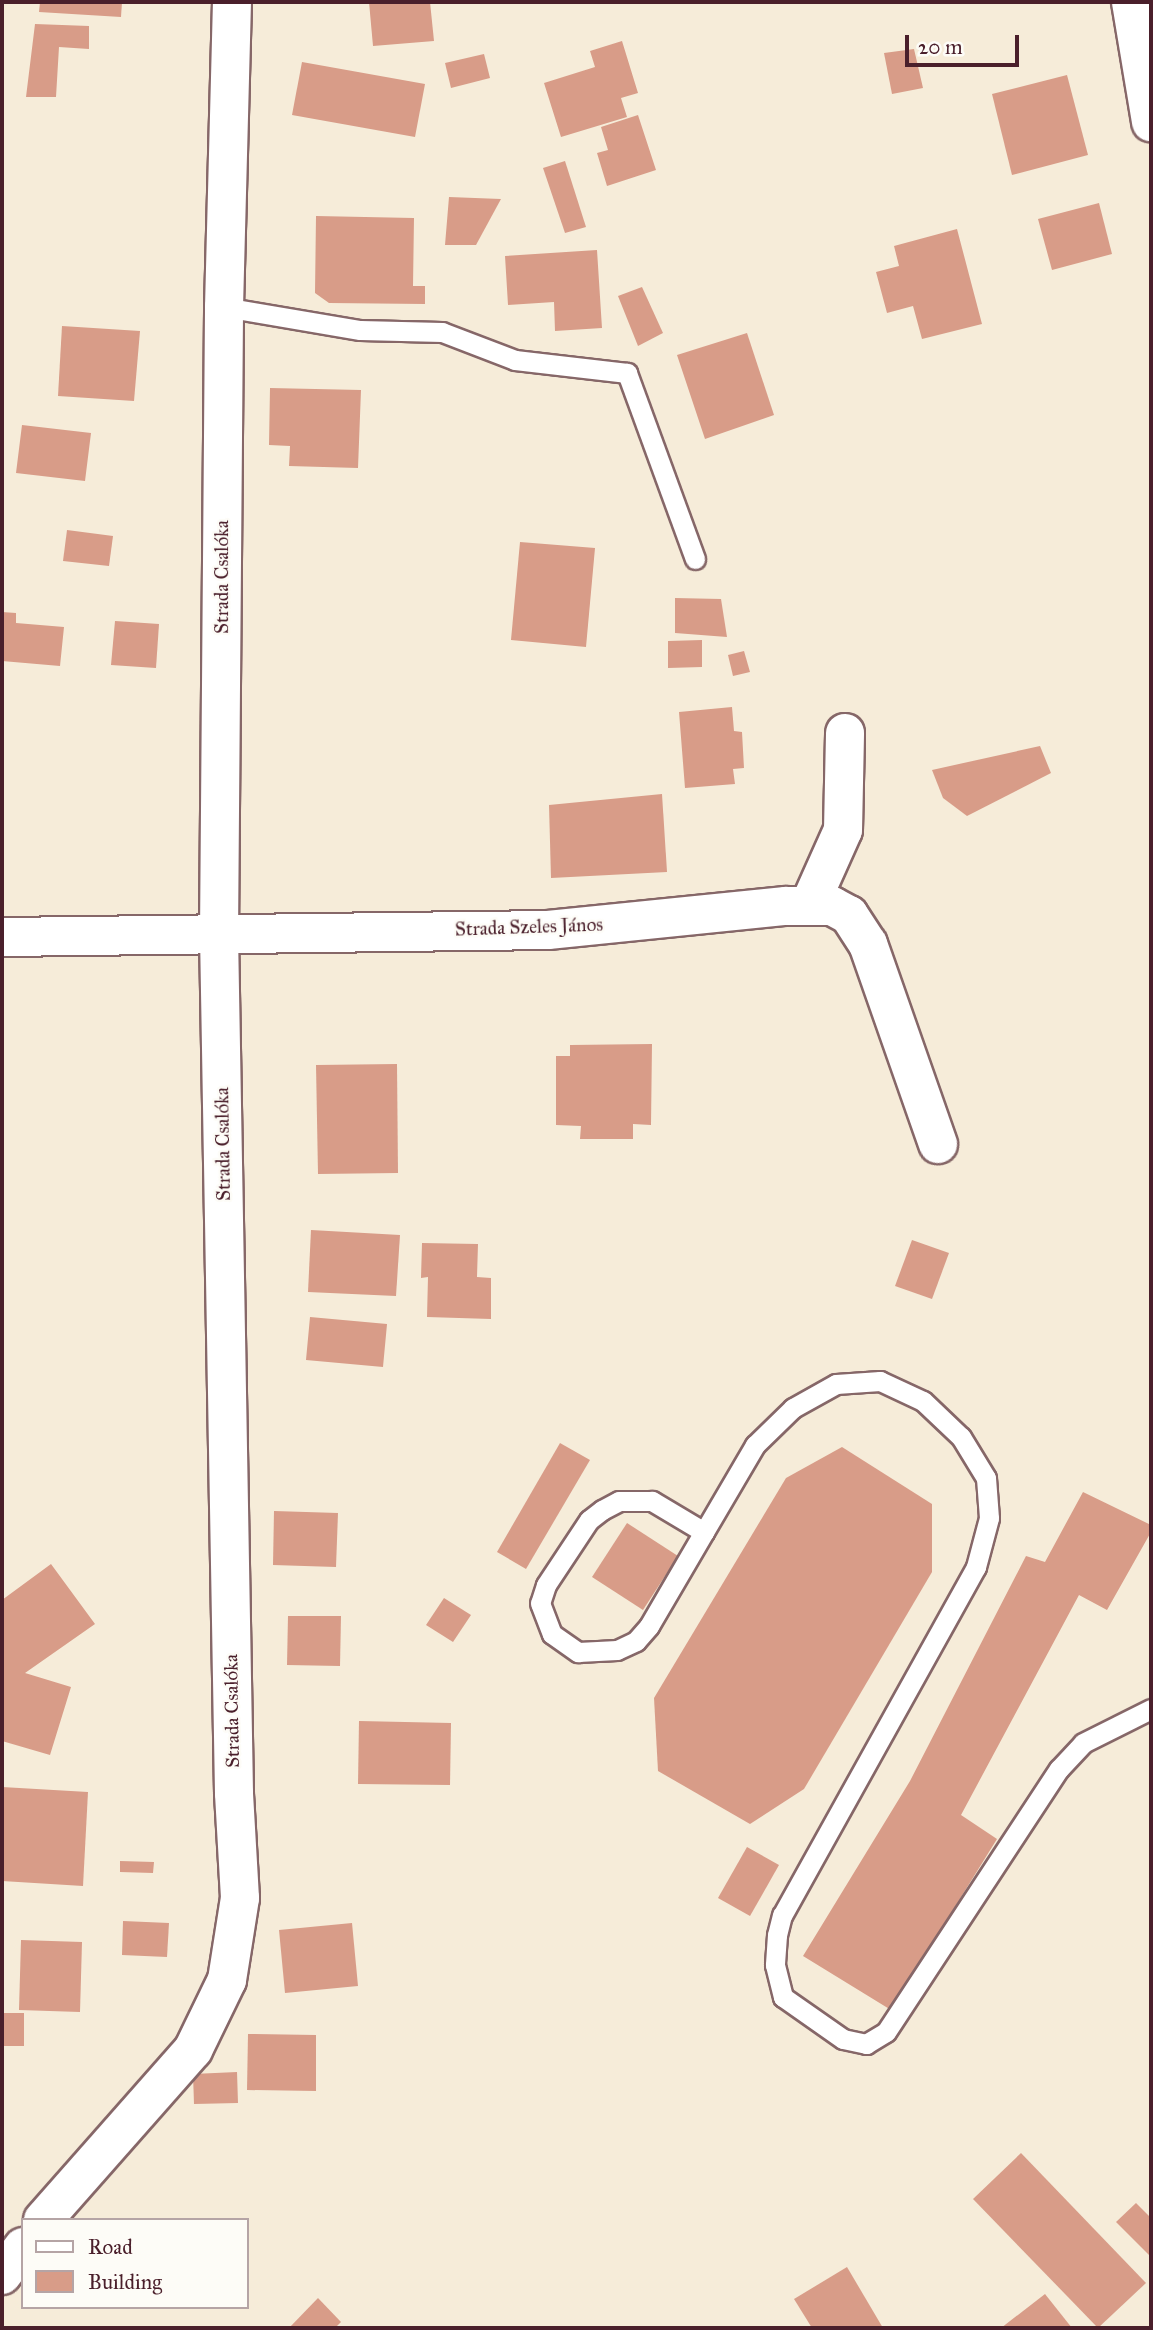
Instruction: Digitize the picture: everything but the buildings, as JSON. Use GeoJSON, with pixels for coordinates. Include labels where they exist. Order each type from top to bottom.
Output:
{"type":"FeatureCollection","features":[{"type":"Feature","properties":{"kind":"street","name":"Strada Csalóka"},"geometry":{"type":"LineString","coordinates":[[45,2218],[193,2050],[217,2008],[227,1980],[240,1898],[234,1793],[219,935],[224,307],[232,2]]}},
{"type":"Feature","properties":{"kind":"street"},"geometry":{"type":"LineString","coordinates":[[1131,2],[1151,122]]}},
{"type":"Feature","properties":{"kind":"street"},"geometry":{"type":"LineString","coordinates":[[809,906],[843,830],[845,733]]}},
{"type":"Feature","properties":{"kind":"street","name":"Strada Szeles János"},"geometry":{"type":"LineString","coordinates":[[2,937],[548,930],[832,906],[849,915],[868,944],[938,1144]]}},
{"type":"Feature","properties":{"kind":"street"},"geometry":{"type":"LineString","coordinates":[[2,2275],[21,2250]]}},
{"type":"Feature","properties":{"kind":"lane"},"geometry":{"type":"LineString","coordinates":[[224,307],[360,330],[442,332],[527,363],[627,373],[695,559]]}},
{"type":"Feature","properties":{"kind":"lane"},"geometry":{"type":"LineString","coordinates":[[704,1532],[652,1501],[619,1501],[602,1510],[589,1520],[545,1585],[540,1603],[552,1634],[578,1652],[608,1652],[636,1642],[768,1431],[793,1408],[836,1384],[880,1381],[923,1401],[961,1437],[986,1478],[989,1518],[976,1567],[782,1915],[777,1935],[775,1965],[783,1997],[843,2039],[866,2044],[886,2032],[1059,1769],[1083,1743],[1151,1709]]}}]}
